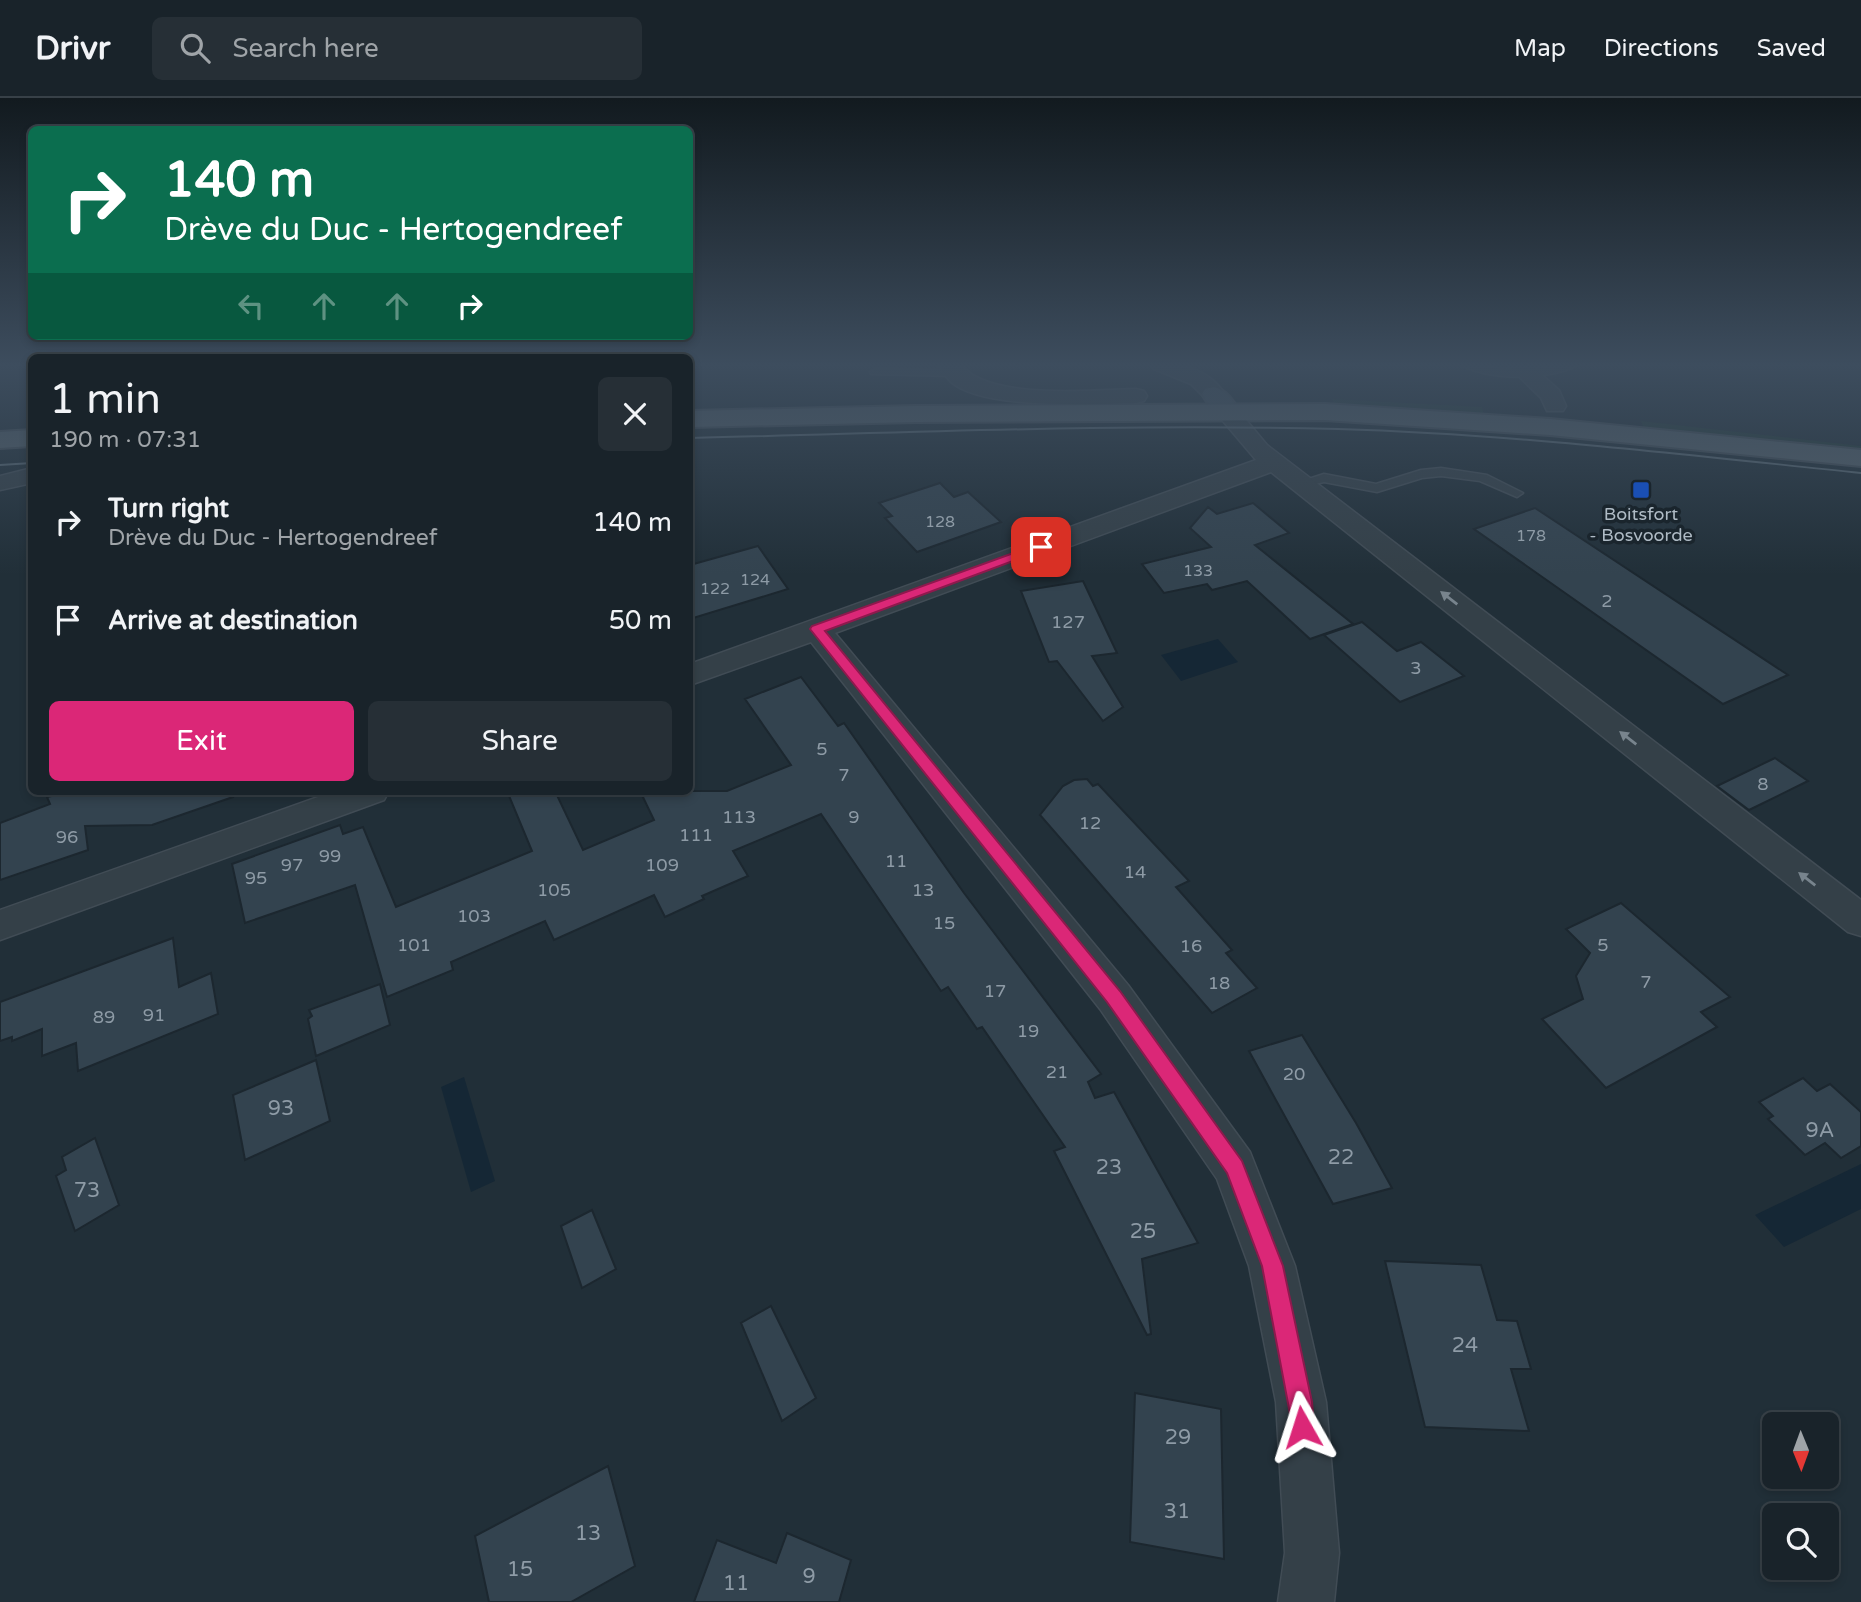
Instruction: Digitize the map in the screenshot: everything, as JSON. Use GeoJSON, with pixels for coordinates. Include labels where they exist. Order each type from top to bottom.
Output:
{"type":"FeatureCollection","features":[{"type":"Feature","properties":{"kind":"main road"},"geometry":{"type":"LineString","coordinates":[[1609,434],[1861,458]]}},
{"type":"Feature","properties":{"kind":"main road"},"geometry":{"type":"LineString","coordinates":[[1833,434],[1861,437]]}},
{"type":"Feature","properties":{"kind":"main road"},"geometry":{"type":"LineString","coordinates":[[0,440],[28,438]]}},
{"type":"Feature","properties":{"kind":"street"},"geometry":{"type":"LineString","coordinates":[[1245,434],[1275,462],[1861,921]]}},
{"type":"Feature","properties":{"kind":"street"},"geometry":{"type":"LineString","coordinates":[[693,675],[1275,462]]}},
{"type":"Feature","properties":{"kind":"street"},"geometry":{"type":"LineString","coordinates":[[0,483],[28,476]]}},
{"type":"Feature","properties":{"kind":"street"},"geometry":{"type":"LineString","coordinates":[[817,629],[1114,996],[1235,1167],[1272,1266],[1301,1402],[1312,1553],[1306,1602]]}},
{"type":"Feature","properties":{"kind":"street"},"geometry":{"type":"LineString","coordinates":[[0,925],[361,795]]}},
{"type":"Feature","properties":{"kind":"lane"},"geometry":{"type":"LineString","coordinates":[[1302,483],[1324,478],[1377,488],[1421,474],[1441,472],[1483,478],[1517,493]]}},
{"type":"Feature","properties":{"kind":"green space"},"geometry":{"type":"Polygon","coordinates":[[[1695,434],[1757,434],[1861,446],[1861,451],[1695,434]]]}},
{"type":"Feature","properties":{"kind":"water"},"geometry":{"type":"Polygon","coordinates":[[[1218,639],[1238,662],[1181,681],[1161,655],[1218,639]]]}},
{"type":"Feature","properties":{"kind":"water"},"geometry":{"type":"Polygon","coordinates":[[[464,1077],[495,1181],[471,1192],[441,1087],[464,1077]]]}},
{"type":"Feature","properties":{"kind":"water"},"geometry":{"type":"Polygon","coordinates":[[[1861,1164],[1861,1209],[1784,1247],[1755,1215],[1861,1164]]]}},
{"type":"Feature","properties":{"kind":"building"},"geometry":{"type":"Polygon","coordinates":[[[940,483],[954,497],[968,492],[1001,522],[917,552],[885,518],[892,516],[879,503],[940,483]]]}},
{"type":"Feature","properties":{"kind":"building"},"geometry":{"type":"Polygon","coordinates":[[[1253,503],[1289,533],[1255,545],[1353,624],[1310,639],[1247,581],[1212,590],[1207,584],[1164,593],[1142,564],[1211,547],[1190,528],[1208,507],[1217,514],[1253,503]]]}},
{"type":"Feature","properties":{"kind":"building"},"geometry":{"type":"Polygon","coordinates":[[[1535,508],[1788,675],[1723,704],[1474,529],[1535,508]]]}},
{"type":"Feature","properties":{"kind":"building"},"geometry":{"type":"Polygon","coordinates":[[[758,546],[788,589],[693,618],[693,564],[758,546]]]}},
{"type":"Feature","properties":{"kind":"building"},"geometry":{"type":"Polygon","coordinates":[[[1083,581],[1117,653],[1092,656],[1123,707],[1103,721],[1057,661],[1049,662],[1021,591],[1083,581]]]}},
{"type":"Feature","properties":{"kind":"building"},"geometry":{"type":"Polygon","coordinates":[[[1362,622],[1397,651],[1421,642],[1464,676],[1400,702],[1324,635],[1362,622]]]}},
{"type":"Feature","properties":{"kind":"building"},"geometry":{"type":"Polygon","coordinates":[[[801,677],[838,726],[844,723],[964,893],[1101,1074],[1088,1082],[1095,1098],[1114,1092],[1198,1243],[1142,1259],[1151,1334],[1147,1335],[1054,1151],[1065,1147],[982,1027],[977,1029],[948,987],[941,991],[821,814],[733,851],[748,876],[702,896],[704,899],[665,917],[654,895],[554,940],[545,921],[451,962],[453,970],[387,997],[355,885],[245,923],[232,864],[340,825],[343,834],[363,827],[396,907],[532,851],[509,795],[557,795],[583,850],[654,820],[642,795],[693,795],[693,791],[727,791],[791,765],[745,699],[801,677]]]}},
{"type":"Feature","properties":{"kind":"building"},"geometry":{"type":"Polygon","coordinates":[[[1775,758],[1808,781],[1749,810],[1717,786],[1775,758]]]}},
{"type":"Feature","properties":{"kind":"building"},"geometry":{"type":"Polygon","coordinates":[[[1087,779],[1093,786],[1098,784],[1189,881],[1176,887],[1232,950],[1226,953],[1257,988],[1212,1013],[1040,815],[1063,786],[1074,780],[1087,779]]]}},
{"type":"Feature","properties":{"kind":"building"},"geometry":{"type":"Polygon","coordinates":[[[47,797],[233,797],[152,825],[85,826],[88,850],[0,880],[0,823],[50,804],[47,797]]]}},
{"type":"Feature","properties":{"kind":"building"},"geometry":{"type":"Polygon","coordinates":[[[1621,903],[1730,997],[1701,1012],[1717,1027],[1606,1088],[1542,1019],[1583,999],[1576,976],[1590,953],[1566,929],[1621,903]]]}},
{"type":"Feature","properties":{"kind":"building"},"geometry":{"type":"Polygon","coordinates":[[[173,938],[179,987],[211,973],[218,1014],[78,1071],[76,1043],[42,1056],[42,1029],[12,1041],[12,1037],[0,1041],[0,1002],[173,938]]]}},
{"type":"Feature","properties":{"kind":"building"},"geometry":{"type":"Polygon","coordinates":[[[380,984],[390,1025],[316,1056],[308,1019],[312,1016],[309,1010],[380,984]]]}},
{"type":"Feature","properties":{"kind":"building"},"geometry":{"type":"Polygon","coordinates":[[[1302,1035],[1392,1188],[1333,1204],[1249,1051],[1302,1035]]]}},
{"type":"Feature","properties":{"kind":"building"},"geometry":{"type":"Polygon","coordinates":[[[316,1060],[330,1121],[245,1160],[233,1095],[316,1060]]]}},
{"type":"Feature","properties":{"kind":"building"},"geometry":{"type":"Polygon","coordinates":[[[1803,1078],[1817,1091],[1830,1084],[1861,1112],[1861,1146],[1841,1158],[1825,1143],[1805,1155],[1768,1119],[1773,1116],[1759,1102],[1803,1078]]]}},
{"type":"Feature","properties":{"kind":"building"},"geometry":{"type":"Polygon","coordinates":[[[95,1138],[119,1205],[75,1231],[56,1176],[66,1170],[62,1157],[95,1138]]]}},
{"type":"Feature","properties":{"kind":"building"},"geometry":{"type":"Polygon","coordinates":[[[592,1210],[616,1269],[582,1288],[561,1226],[592,1210]]]}},
{"type":"Feature","properties":{"kind":"building"},"geometry":{"type":"Polygon","coordinates":[[[1385,1261],[1481,1265],[1497,1320],[1517,1321],[1531,1369],[1511,1369],[1529,1431],[1425,1427],[1385,1261]]]}},
{"type":"Feature","properties":{"kind":"building"},"geometry":{"type":"Polygon","coordinates":[[[771,1306],[816,1398],[782,1421],[741,1323],[771,1306]]]}},
{"type":"Feature","properties":{"kind":"building"},"geometry":{"type":"Polygon","coordinates":[[[1135,1393],[1221,1409],[1224,1559],[1130,1542],[1135,1393]]]}},
{"type":"Feature","properties":{"kind":"building"},"geometry":{"type":"Polygon","coordinates":[[[608,1466],[635,1566],[571,1602],[489,1602],[475,1536],[608,1466]]]}},
{"type":"Feature","properties":{"kind":"building"},"geometry":{"type":"Polygon","coordinates":[[[787,1533],[851,1560],[839,1602],[694,1602],[717,1540],[776,1563],[787,1533]]]}},
{"type":"Feature","properties":{"kind":"tram line"},"geometry":{"type":"LineString","coordinates":[[693,438],[822,434]]}},
{"type":"Feature","properties":{"kind":"tram line"},"geometry":{"type":"LineString","coordinates":[[1451,434],[1665,452],[1861,473]]}},
{"type":"Feature","properties":{"kind":"tram line"},"geometry":{"type":"LineString","coordinates":[[0,465],[28,463]]}},
{"type":"Feature","properties":{"kind":"place","name":"Boitsfort - Bosvoorde"},"geometry":{"type":"Point","coordinates":[1641,490]}},
{"type":"Feature","properties":{"kind":"route"},"geometry":{"type":"LineString","coordinates":[[1041,547],[817,629],[1114,996],[1235,1167],[1272,1266],[1301,1402],[1302,1427]]}}]}
